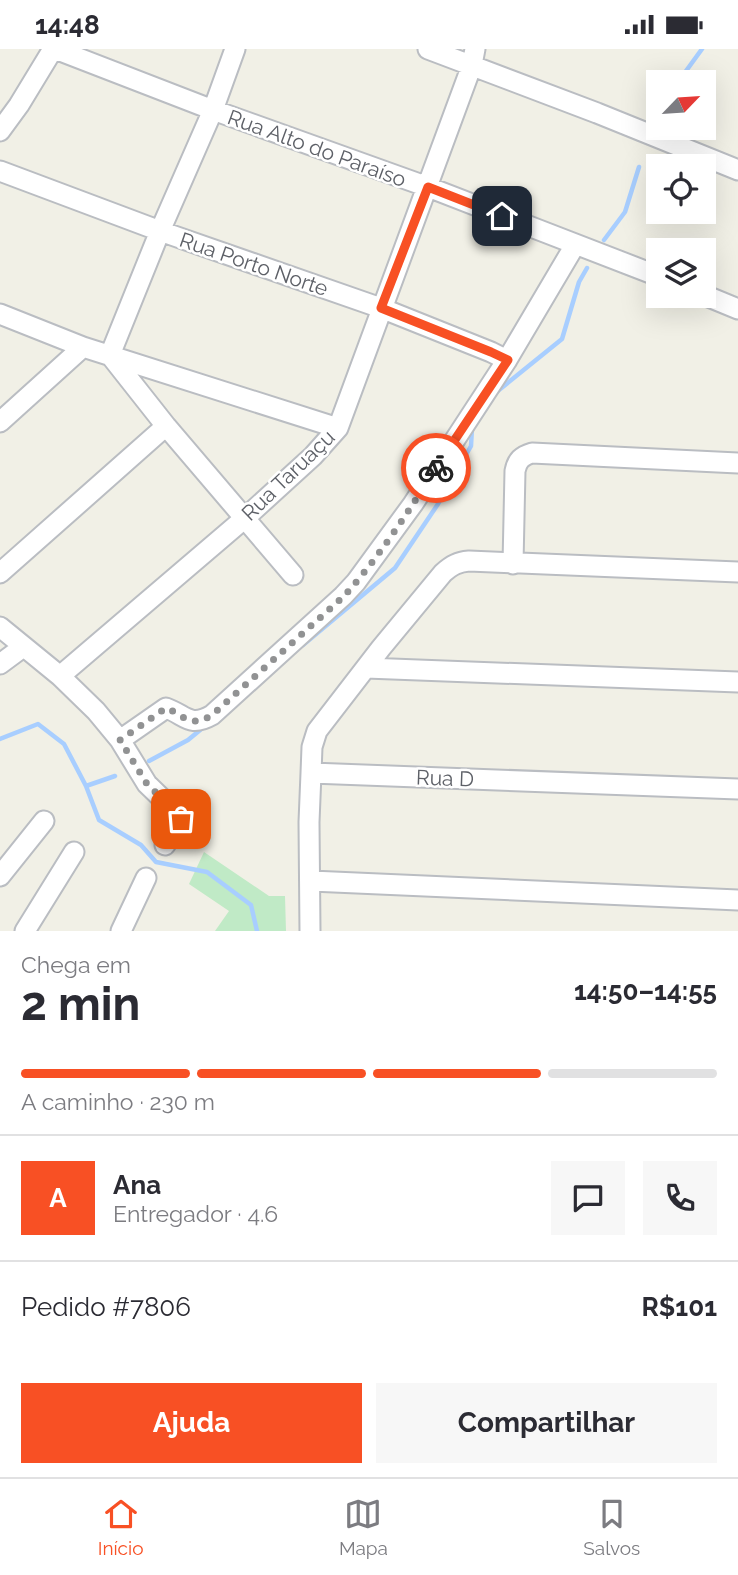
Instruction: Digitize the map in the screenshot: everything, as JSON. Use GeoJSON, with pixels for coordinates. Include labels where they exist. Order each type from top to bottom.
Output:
{"type":"FeatureCollection","features":[{"type":"Feature","properties":{"kind":"street","name":"Rua Alto do Paraíso"},"geometry":{"type":"LineString","coordinates":[[54,49],[213,110],[428,187],[646,272]]}},
{"type":"Feature","properties":{"kind":"street"},"geometry":{"type":"LineString","coordinates":[[0,131],[54,49]]}},
{"type":"Feature","properties":{"kind":"street"},"geometry":{"type":"LineString","coordinates":[[110,355],[213,110],[235,49]]}},
{"type":"Feature","properties":{"kind":"street"},"geometry":{"type":"LineString","coordinates":[[428,49],[474,57],[597,113],[738,170]]}},
{"type":"Feature","properties":{"kind":"street","name":"Rua Taruaçu"},"geometry":{"type":"LineString","coordinates":[[60,676],[245,518],[313,456],[338,428],[474,57]]}},
{"type":"Feature","properties":{"kind":"street","name":"Rua Porto Norte"},"geometry":{"type":"LineString","coordinates":[[0,171],[160,231],[381,308],[508,360]]}},
{"type":"Feature","properties":{"kind":"street"},"geometry":{"type":"LineString","coordinates":[[120,740],[166,708],[192,722],[212,715],[343,597],[413,504],[508,360],[575,245]]}},
{"type":"Feature","properties":{"kind":"street"},"geometry":{"type":"LineString","coordinates":[[716,300],[738,309]]}},
{"type":"Feature","properties":{"kind":"street"},"geometry":{"type":"LineString","coordinates":[[0,314],[83,347],[338,428]]}},
{"type":"Feature","properties":{"kind":"street"},"geometry":{"type":"LineString","coordinates":[[0,422],[83,347]]}},
{"type":"Feature","properties":{"kind":"street"},"geometry":{"type":"LineString","coordinates":[[110,355],[166,426],[293,575]]}},
{"type":"Feature","properties":{"kind":"street"},"geometry":{"type":"LineString","coordinates":[[0,573],[166,426]]}},
{"type":"Feature","properties":{"kind":"street"},"geometry":{"type":"LineString","coordinates":[[513,564],[515,471],[517,461],[524,455],[532,453],[738,463]]}},
{"type":"Feature","properties":{"kind":"street"},"geometry":{"type":"LineString","coordinates":[[310,931],[309,821],[312,747],[317,731],[451,566],[469,561],[738,572]]}},
{"type":"Feature","properties":{"kind":"street"},"geometry":{"type":"LineString","coordinates":[[0,627],[60,676],[96,711],[120,740],[147,784],[178,814],[181,819],[165,845]]}},
{"type":"Feature","properties":{"kind":"street"},"geometry":{"type":"LineString","coordinates":[[0,664],[23,647]]}},
{"type":"Feature","properties":{"kind":"street"},"geometry":{"type":"LineString","coordinates":[[366,668],[738,682]]}},
{"type":"Feature","properties":{"kind":"street","name":"Rua D"},"geometry":{"type":"LineString","coordinates":[[311,773],[738,789]]}},
{"type":"Feature","properties":{"kind":"street"},"geometry":{"type":"LineString","coordinates":[[0,876],[44,821]]}},
{"type":"Feature","properties":{"kind":"street"},"geometry":{"type":"LineString","coordinates":[[25,931],[74,852]]}},
{"type":"Feature","properties":{"kind":"street"},"geometry":{"type":"LineString","coordinates":[[121,931],[146,879]]}},
{"type":"Feature","properties":{"kind":"street"},"geometry":{"type":"LineString","coordinates":[[311,881],[738,900]]}},
{"type":"Feature","properties":{"kind":"green space"},"geometry":{"type":"Polygon","coordinates":[[[204,852],[269,896],[285,896],[286,931],[215,931],[229,911],[189,884],[204,852]]]}},
{"type":"Feature","properties":{"kind":"waterway"},"geometry":{"type":"LineString","coordinates":[[687,70],[702,49]]}},
{"type":"Feature","properties":{"kind":"waterway"},"geometry":{"type":"LineString","coordinates":[[604,240],[625,212],[639,167]]}},
{"type":"Feature","properties":{"kind":"waterway"},"geometry":{"type":"LineString","coordinates":[[494,394],[562,339],[579,282],[587,268]]}},
{"type":"Feature","properties":{"kind":"waterway"},"geometry":{"type":"LineString","coordinates":[[303,645],[395,568],[438,504],[471,446],[472,428]]}},
{"type":"Feature","properties":{"kind":"waterway"},"geometry":{"type":"LineString","coordinates":[[0,739],[38,724],[64,744],[86,786],[99,820],[141,845],[156,862],[207,872],[251,905],[257,931]]}},
{"type":"Feature","properties":{"kind":"waterway"},"geometry":{"type":"LineString","coordinates":[[149,761],[188,740],[205,726]]}},
{"type":"Feature","properties":{"kind":"waterway"},"geometry":{"type":"LineString","coordinates":[[86,786],[115,776]]}},
{"type":"Feature","properties":{"kind":"way so far"},"geometry":{"type":"LineString","coordinates":[[181,819],[147,784],[120,740],[166,708],[192,722],[212,715],[343,597],[413,504],[436,468]]}},
{"type":"Feature","properties":{"kind":"route"},"geometry":{"type":"LineString","coordinates":[[436,468],[508,360],[381,308],[428,187],[502,216]]}}]}
